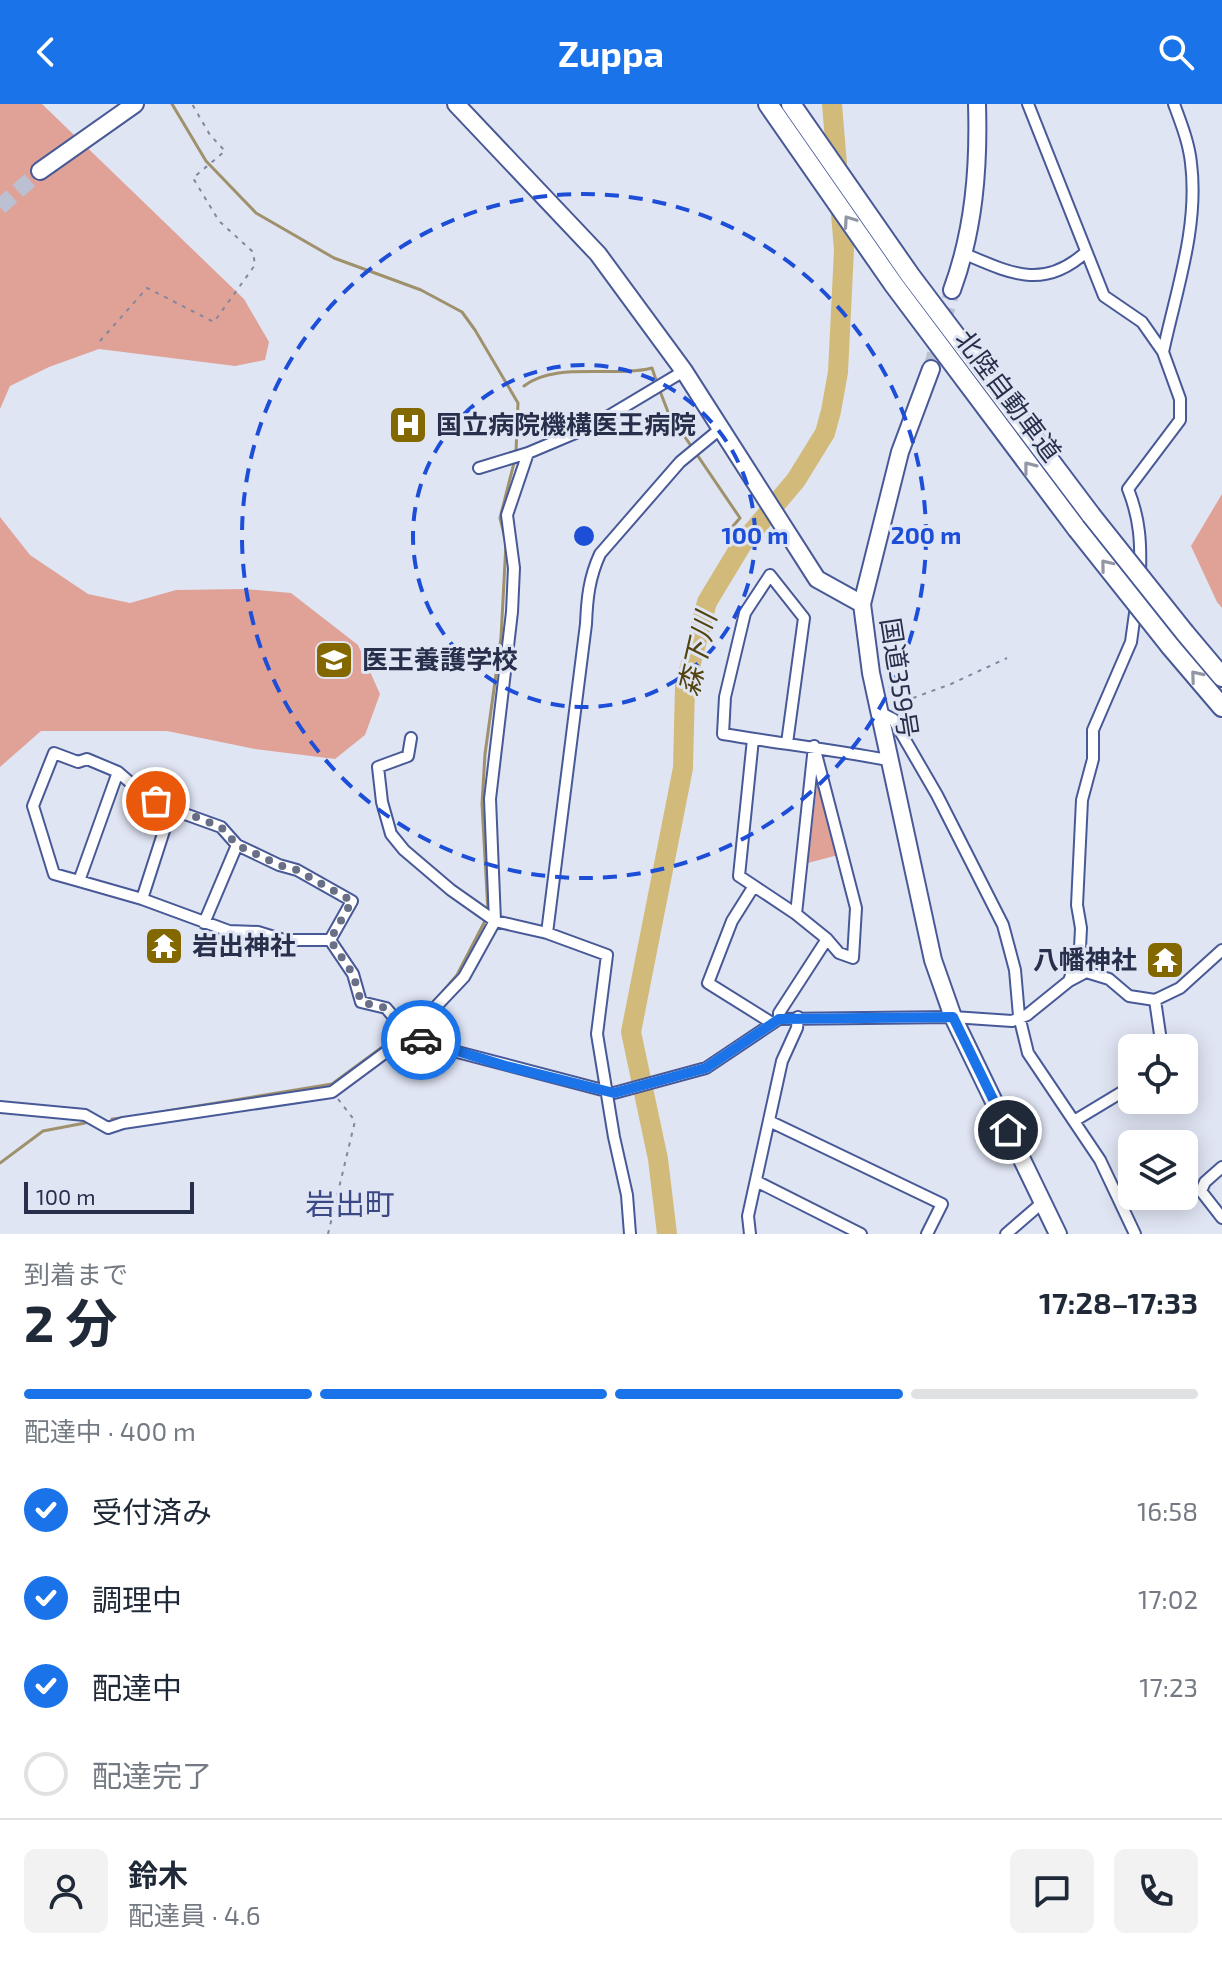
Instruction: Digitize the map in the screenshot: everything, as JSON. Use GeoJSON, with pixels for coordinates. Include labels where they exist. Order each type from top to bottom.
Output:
{"type":"FeatureCollection","features":[{"type":"Feature","properties":{"kind":"highway"},"geometry":{"type":"LineString","coordinates":[[40,171],[135,104]]}},
{"type":"Feature","properties":{"kind":"highway","name":"北陸自動車道"},"geometry":{"type":"LineString","coordinates":[[791,104],[902,280],[1077,529],[1222,707]]}},
{"type":"Feature","properties":{"kind":"highway"},"geometry":{"type":"LineString","coordinates":[[952,290],[965,254],[976,185],[977,104]]}},
{"type":"Feature","properties":{"kind":"highway","name":"国道359号"},"geometry":{"type":"LineString","coordinates":[[458,105],[598,254],[684,371],[817,579],[862,604],[877,711],[933,960],[953,1017],[1058,1234]]}},
{"type":"Feature","properties":{"kind":"highway","name":"北陸自動車道"},"geometry":{"type":"LineString","coordinates":[[770,107],[902,280],[1222,677]]}},
{"type":"Feature","properties":{"kind":"highway"},"geometry":{"type":"LineString","coordinates":[[862,604],[900,452],[931,369]]}},
{"type":"Feature","properties":{"kind":"street"},"geometry":{"type":"LineString","coordinates":[[1028,104],[1104,296],[1142,322],[1163,352],[1180,399],[1180,420],[1128,489],[1138,515],[1142,541],[1139,590],[1131,642],[1093,730],[1093,759],[1082,800],[1077,905],[1080,948],[1069,981]]}},
{"type":"Feature","properties":{"kind":"street"},"geometry":{"type":"LineString","coordinates":[[1163,352],[1185,263],[1193,197],[1188,149],[1174,104]]}},
{"type":"Feature","properties":{"kind":"street"},"geometry":{"type":"LineString","coordinates":[[965,254],[1021,275],[1047,276],[1069,267],[1086,252]]}},
{"type":"Feature","properties":{"kind":"street"},"geometry":{"type":"LineString","coordinates":[[479,468],[525,454],[592,426],[684,371]]}},
{"type":"Feature","properties":{"kind":"street"},"geometry":{"type":"LineString","coordinates":[[547,933],[592,571],[600,554],[680,462],[720,429]]}},
{"type":"Feature","properties":{"kind":"street"},"geometry":{"type":"LineString","coordinates":[[0,1107],[85,1115],[108,1128],[123,1123],[332,1092],[409,1035],[464,977],[490,917],[490,799],[512,612],[514,568],[507,515],[525,454]]}},
{"type":"Feature","properties":{"kind":"street"},"geometry":{"type":"LineString","coordinates":[[787,743],[804,618],[770,575],[745,613],[725,697],[723,734],[888,760]]}},
{"type":"Feature","properties":{"kind":"street"},"geometry":{"type":"LineString","coordinates":[[877,711],[893,719],[937,795],[1003,925],[1015,970],[1019,1016],[1028,1053],[1100,1160],[1135,1234]]}},
{"type":"Feature","properties":{"kind":"street"},"geometry":{"type":"LineString","coordinates":[[411,738],[408,756],[378,767],[382,802],[391,834],[404,850],[490,917],[607,955],[597,1034],[627,1195],[630,1234]]}},
{"type":"Feature","properties":{"kind":"street"},"geometry":{"type":"LineString","coordinates":[[753,739],[739,876],[796,914],[839,953],[853,958],[856,908],[814,746]]}},
{"type":"Feature","properties":{"kind":"street"},"geometry":{"type":"LineString","coordinates":[[796,914],[814,746]]}},
{"type":"Feature","properties":{"kind":"street"},"geometry":{"type":"LineString","coordinates":[[54,753],[78,762],[87,759],[118,772],[141,792],[171,809],[221,827],[237,845],[297,870],[352,901],[330,940],[284,940],[258,932],[229,931],[142,899],[54,874],[33,806],[54,753]]}},
{"type":"Feature","properties":{"kind":"street"},"geometry":{"type":"LineString","coordinates":[[79,881],[118,772]]}},
{"type":"Feature","properties":{"kind":"street"},"geometry":{"type":"LineString","coordinates":[[142,899],[171,809]]}},
{"type":"Feature","properties":{"kind":"street"},"geometry":{"type":"LineString","coordinates":[[204,923],[237,845]]}},
{"type":"Feature","properties":{"kind":"street"},"geometry":{"type":"LineString","coordinates":[[754,886],[732,921],[708,983],[775,1021]]}},
{"type":"Feature","properties":{"kind":"street"},"geometry":{"type":"LineString","coordinates":[[775,1021],[827,939]]}},
{"type":"Feature","properties":{"kind":"street"},"geometry":{"type":"LineString","coordinates":[[330,940],[353,974],[361,1002],[386,1008],[409,1035],[455,1052],[610,1092],[706,1068],[775,1021],[798,1017],[953,1017],[1012,1021],[1027,1015],[1069,981],[1086,972],[1109,979],[1129,996],[1155,1000],[1180,988],[1222,950]]}},
{"type":"Feature","properties":{"kind":"street"},"geometry":{"type":"LineString","coordinates":[[1155,1000],[1160,1034]]}},
{"type":"Feature","properties":{"kind":"street"},"geometry":{"type":"LineString","coordinates":[[750,1234],[748,1216],[782,1061],[797,1028],[798,1017]]}},
{"type":"Feature","properties":{"kind":"street"},"geometry":{"type":"LineString","coordinates":[[1074,1121],[1118,1094]]}},
{"type":"Feature","properties":{"kind":"street"},"geometry":{"type":"LineString","coordinates":[[769,1121],[942,1204],[927,1234]]}},
{"type":"Feature","properties":{"kind":"street"},"geometry":{"type":"LineString","coordinates":[[1222,1167],[1205,1182],[1201,1191],[1222,1218]]}},
{"type":"Feature","properties":{"kind":"street"},"geometry":{"type":"LineString","coordinates":[[756,1181],[861,1234]]}},
{"type":"Feature","properties":{"kind":"street"},"geometry":{"type":"LineString","coordinates":[[1006,1234],[1043,1202]]}},
{"type":"Feature","properties":{"kind":"path"},"geometry":{"type":"LineString","coordinates":[[100,341],[147,288],[214,322],[255,265],[253,252],[219,221],[193,178],[225,151],[210,135],[192,104]]}},
{"type":"Feature","properties":{"kind":"path"},"geometry":{"type":"LineString","coordinates":[[877,711],[951,684],[1007,658]]}},
{"type":"Feature","properties":{"kind":"path"},"geometry":{"type":"LineString","coordinates":[[328,1234],[355,1121],[332,1092]]}},
{"type":"Feature","properties":{"kind":"shaded area"},"geometry":{"type":"Polygon","coordinates":[[[0,104],[42,104],[244,299],[269,342],[265,360],[235,366],[99,349],[49,367],[10,386],[0,409],[0,104]]]}},
{"type":"Feature","properties":{"kind":"shaded area"},"geometry":{"type":"Polygon","coordinates":[[[1222,494],[1222,608],[1191,546],[1222,494]]]}},
{"type":"Feature","properties":{"kind":"shaded area"},"geometry":{"type":"Polygon","coordinates":[[[0,517],[30,555],[88,594],[130,603],[176,590],[244,589],[291,593],[358,645],[380,694],[365,735],[335,759],[255,749],[167,731],[41,731],[0,767],[0,517]]]}},
{"type":"Feature","properties":{"kind":"shaded area"},"geometry":{"type":"Polygon","coordinates":[[[818,776],[838,855],[808,863],[818,776]]]}},
{"type":"Feature","properties":{"kind":"waterway"},"geometry":{"type":"LineString","coordinates":[[172,104],[206,161],[256,213],[334,258],[421,290],[462,312],[518,403],[516,452]]}},
{"type":"Feature","properties":{"kind":"waterway","name":"森下川"},"geometry":{"type":"LineString","coordinates":[[667,1234],[658,1159],[631,1032],[683,768],[685,686],[707,602],[742,544],[796,480],[825,433],[831,411],[838,372],[844,250],[832,104]]}},
{"type":"Feature","properties":{"kind":"waterway"},"geometry":{"type":"LineString","coordinates":[[524,386],[552,374],[652,368],[657,383]]}},
{"type":"Feature","properties":{"kind":"waterway"},"geometry":{"type":"LineString","coordinates":[[660,391],[668,412],[740,518],[727,533],[737,553]]}},
{"type":"Feature","properties":{"kind":"waterway"},"geometry":{"type":"LineString","coordinates":[[488,912],[482,804],[485,754],[501,638],[506,543],[500,518],[515,459]]}},
{"type":"Feature","properties":{"kind":"waterway"},"geometry":{"type":"LineString","coordinates":[[438,997],[457,975],[486,919]]}},
{"type":"Feature","properties":{"kind":"waterway"},"geometry":{"type":"LineString","coordinates":[[167,1111],[332,1084],[400,1034]]}},
{"type":"Feature","properties":{"kind":"waterway"},"geometry":{"type":"LineString","coordinates":[[112,1119],[132,1117]]}},
{"type":"Feature","properties":{"kind":"waterway"},"geometry":{"type":"LineString","coordinates":[[0,1163],[43,1131],[85,1123]]}},
{"type":"Feature","properties":{"kind":"tunnel"},"geometry":{"type":"LineString","coordinates":[[0,207],[40,171]]}},
{"type":"Feature","properties":{"kind":"tunnel"},"geometry":{"type":"LineString","coordinates":[[931,369],[952,290]]}},
{"type":"Feature","properties":{"kind":"way so far"},"geometry":{"type":"LineString","coordinates":[[156,801],[221,827],[237,845],[297,870],[352,901],[330,940],[353,974],[361,1002],[386,1008],[409,1035],[421,1040]]}},
{"type":"Feature","properties":{"kind":"place","name":"国立病院機構医王病院"},"geometry":{"type":"Point","coordinates":[408,425]}},
{"type":"Feature","properties":{"kind":"place","name":"医王養護学校"},"geometry":{"type":"Point","coordinates":[334,660]}},
{"type":"Feature","properties":{"kind":"place","name":"岩出神社"},"geometry":{"type":"Point","coordinates":[164,946]}},
{"type":"Feature","properties":{"kind":"place","name":"八幡神社"},"geometry":{"type":"Point","coordinates":[1165,960]}},
{"type":"Feature","properties":{"kind":"district","name":"岩出町"},"geometry":{"type":"Point","coordinates":[350,1205]}},
{"type":"Feature","properties":{"kind":"route"},"geometry":{"type":"LineString","coordinates":[[421,1040],[506,1066],[614,1093],[706,1068],[779,1019],[953,1017],[1008,1130]]}}]}
